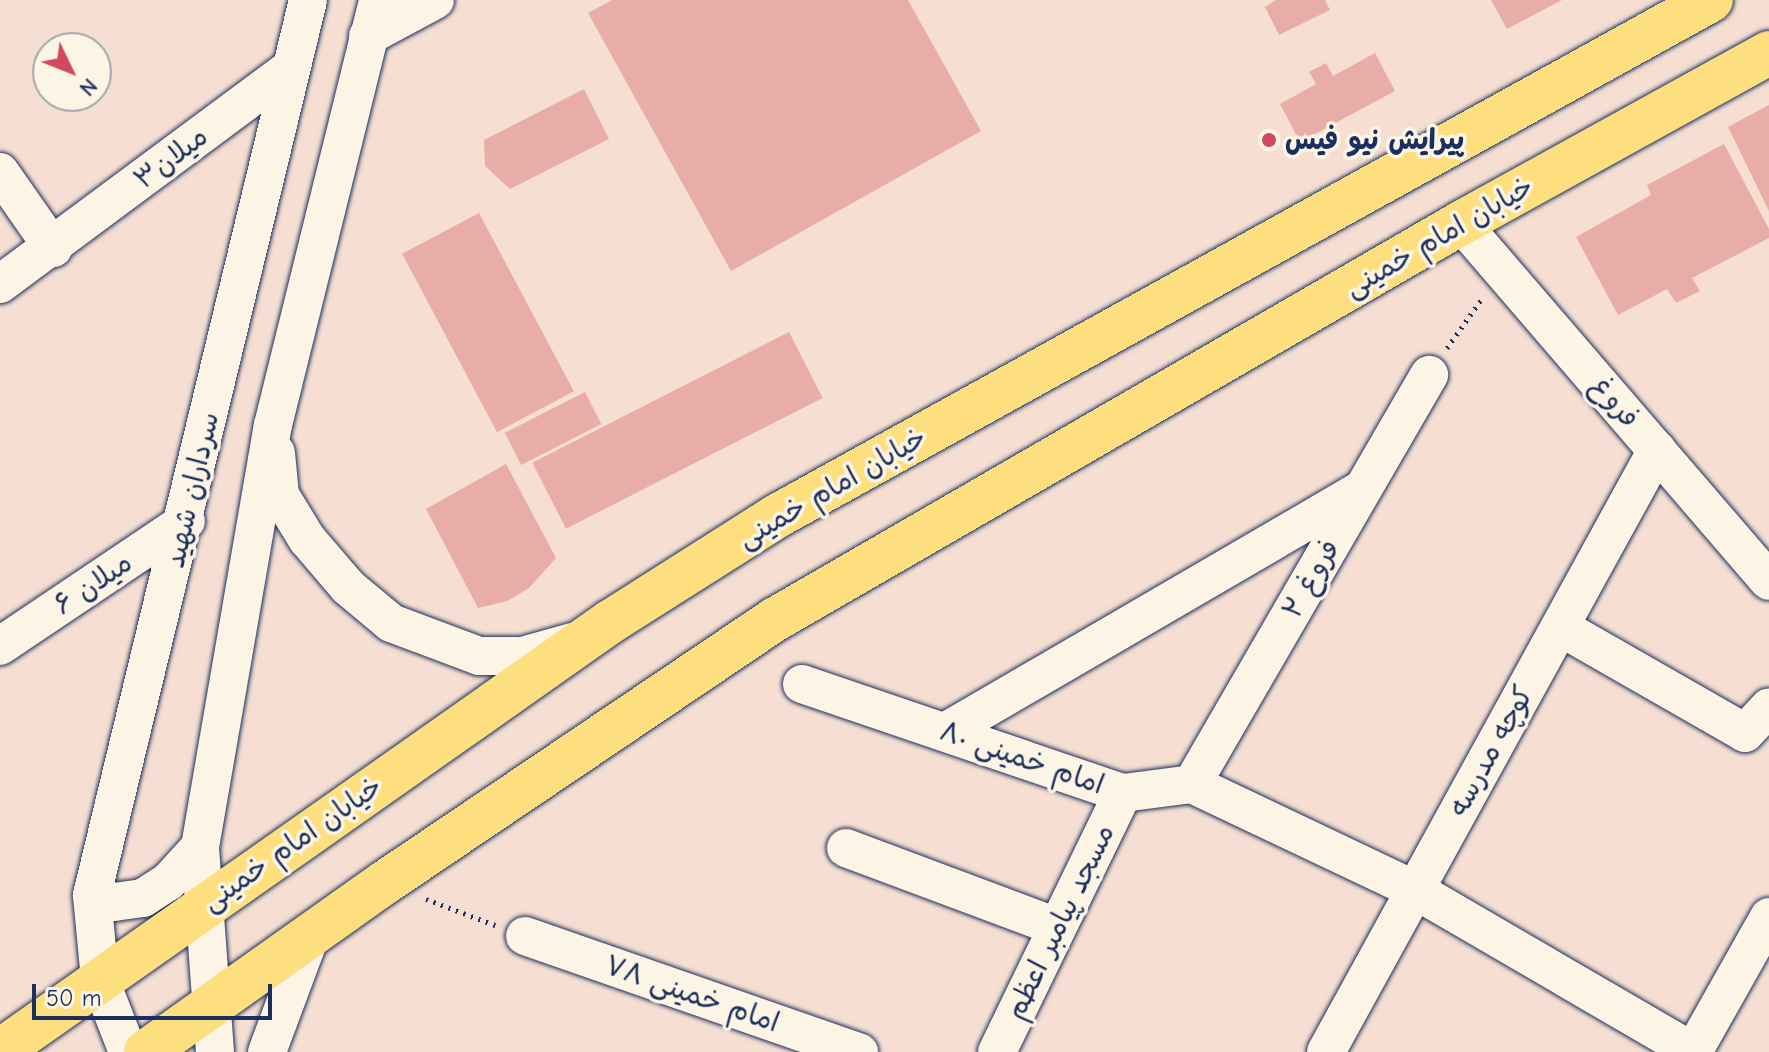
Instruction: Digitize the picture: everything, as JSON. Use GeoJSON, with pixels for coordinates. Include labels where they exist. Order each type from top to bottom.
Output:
{"type":"FeatureCollection","features":[{"type":"Feature","properties":{"kind":"main road","name":"خیابان امام خمینی"},"geometry":{"type":"LineString","coordinates":[[0,1051],[610,622],[777,516],[1711,0]]}},
{"type":"Feature","properties":{"kind":"main road","name":"خیابان امام خمینی"},"geometry":{"type":"LineString","coordinates":[[146,1052],[384,883],[774,620],[1461,223],[1769,53]]}},
{"type":"Feature","properties":{"kind":"street","name":"سرداران شهید"},"geometry":{"type":"LineString","coordinates":[[128,1052],[100,980],[92,895],[186,521],[308,0]]}},
{"type":"Feature","properties":{"kind":"street"},"geometry":{"type":"LineString","coordinates":[[215,1052],[200,847],[273,425],[378,0]]}},
{"type":"Feature","properties":{"kind":"street"},"geometry":{"type":"LineString","coordinates":[[368,36],[435,0]]}},
{"type":"Feature","properties":{"kind":"street","name":"میلان۳"},"geometry":{"type":"LineString","coordinates":[[0,284],[53,248],[290,69]]}},
{"type":"Feature","properties":{"kind":"street"},"geometry":{"type":"LineString","coordinates":[[0,172],[53,248]]}},
{"type":"Feature","properties":{"kind":"street","name":"فروغ"},"geometry":{"type":"LineString","coordinates":[[1461,223],[1769,581]]}},
{"type":"Feature","properties":{"kind":"street","name":"فروغ ۲"},"geometry":{"type":"LineString","coordinates":[[1192,784],[1429,375]]}},
{"type":"Feature","properties":{"kind":"street"},"geometry":{"type":"LineString","coordinates":[[273,425],[280,495],[307,539],[348,587],[391,623],[479,656],[522,656],[557,649],[610,622]]}},
{"type":"Feature","properties":{"kind":"street","name":"کوچه مدرسه"},"geometry":{"type":"LineString","coordinates":[[1326,1052],[1657,450]]}},
{"type":"Feature","properties":{"kind":"street"},"geometry":{"type":"LineString","coordinates":[[945,732],[1362,489]]}},
{"type":"Feature","properties":{"kind":"street","name":"میلان ۶"},"geometry":{"type":"LineString","coordinates":[[0,646],[186,521]]}},
{"type":"Feature","properties":{"kind":"street"},"geometry":{"type":"LineString","coordinates":[[1560,627],[1745,733],[1769,707]]}},
{"type":"Feature","properties":{"kind":"street","name":"امام خمینی ۸۰"},"geometry":{"type":"LineString","coordinates":[[802,684],[1123,793],[1192,784]]}},
{"type":"Feature","properties":{"kind":"street"},"geometry":{"type":"LineString","coordinates":[[1192,784],[1415,890],[1693,1052],[1769,917]]}},
{"type":"Feature","properties":{"kind":"street","name":"مسجد پیامبر اعظم"},"geometry":{"type":"LineString","coordinates":[[997,1052],[1123,793]]}},
{"type":"Feature","properties":{"kind":"street"},"geometry":{"type":"LineString","coordinates":[[92,895],[114,902],[143,898],[168,882],[200,847]]}},
{"type":"Feature","properties":{"kind":"street"},"geometry":{"type":"LineString","coordinates":[[846,848],[1057,927]]}},
{"type":"Feature","properties":{"kind":"street"},"geometry":{"type":"LineString","coordinates":[[267,1052],[311,934]]}},
{"type":"Feature","properties":{"kind":"street","name":"امام خمینی ۷۸"},"geometry":{"type":"LineString","coordinates":[[525,936],[859,1052]]}},
{"type":"Feature","properties":{"kind":"path"},"geometry":{"type":"LineString","coordinates":[[1429,375],[1501,270]]}},
{"type":"Feature","properties":{"kind":"path"},"geometry":{"type":"LineString","coordinates":[[384,883],[525,936]]}},
{"type":"Feature","properties":{"kind":"building"},"geometry":{"type":"Polygon","coordinates":[[[612,0],[908,0],[981,131],[731,271],[588,13],[612,0]]]}},
{"type":"Feature","properties":{"kind":"building"},"geometry":{"type":"Polygon","coordinates":[[[1276,0],[1325,0],[1330,10],[1279,35],[1265,7],[1276,0]]]}},
{"type":"Feature","properties":{"kind":"building"},"geometry":{"type":"Polygon","coordinates":[[[1491,0],[1562,0],[1507,29],[1491,0]]]}},
{"type":"Feature","properties":{"kind":"building"},"geometry":{"type":"Polygon","coordinates":[[[1375,53],[1395,91],[1300,142],[1280,104],[1316,84],[1309,72],[1326,63],[1333,76],[1375,53]]]}},
{"type":"Feature","properties":{"kind":"building"},"geometry":{"type":"Polygon","coordinates":[[[584,89],[609,139],[510,189],[485,166],[484,140],[584,89]]]}},
{"type":"Feature","properties":{"kind":"building"},"geometry":{"type":"Polygon","coordinates":[[[1769,105],[1769,211],[1728,127],[1769,105]]]}},
{"type":"Feature","properties":{"kind":"building"},"geometry":{"type":"Polygon","coordinates":[[[1724,144],[1769,229],[1769,238],[1692,278],[1700,291],[1676,303],[1667,289],[1618,315],[1576,237],[1651,195],[1647,185],[1724,144]]]}},
{"type":"Feature","properties":{"kind":"building"},"geometry":{"type":"Polygon","coordinates":[[[479,213],[574,391],[497,432],[402,254],[479,213]]]}},
{"type":"Feature","properties":{"kind":"building"},"geometry":{"type":"Polygon","coordinates":[[[789,332],[823,398],[566,529],[532,463],[789,332]]]}},
{"type":"Feature","properties":{"kind":"building"},"geometry":{"type":"Polygon","coordinates":[[[585,392],[601,424],[521,465],[505,433],[585,392]]]}},
{"type":"Feature","properties":{"kind":"building"},"geometry":{"type":"Polygon","coordinates":[[[506,464],[556,558],[529,588],[507,601],[478,608],[426,509],[506,464]]]}},
{"type":"Feature","properties":{"kind":"place","name":"پیرایش نیو فیس"},"geometry":{"type":"Point","coordinates":[1269,140]}}]}
